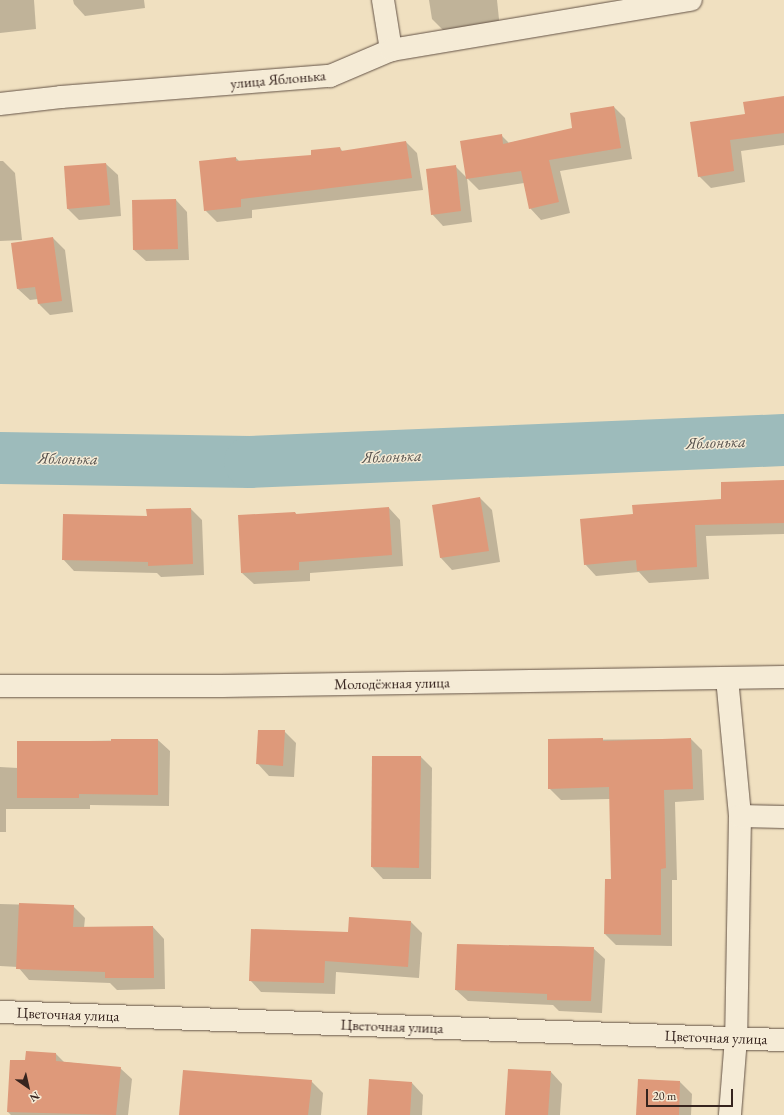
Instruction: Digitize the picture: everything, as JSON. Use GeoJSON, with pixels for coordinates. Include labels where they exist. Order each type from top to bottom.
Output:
{"type":"FeatureCollection","features":[{"type":"Feature","properties":{"kind":"street"},"geometry":{"type":"LineString","coordinates":[[383,0],[391,50]]}},
{"type":"Feature","properties":{"kind":"street","name":"улица Яблонька"},"geometry":{"type":"LineString","coordinates":[[0,104],[62,97],[330,76],[391,50],[613,7],[691,0]]}},
{"type":"Feature","properties":{"kind":"street","name":"Молодёжная улица"},"geometry":{"type":"LineString","coordinates":[[0,686],[222,686],[784,677]]}},
{"type":"Feature","properties":{"kind":"street"},"geometry":{"type":"LineString","coordinates":[[727,678],[740,816],[736,1038],[730,1115]]}},
{"type":"Feature","properties":{"kind":"street"},"geometry":{"type":"LineString","coordinates":[[740,816],[784,817]]}},
{"type":"Feature","properties":{"kind":"street","name":"Цветочная улица"},"geometry":{"type":"LineString","coordinates":[[0,1012],[784,1040]]}},
{"type":"Feature","properties":{"kind":"building"},"geometry":{"type":"Polygon","coordinates":[[[784,96],[784,133],[730,140],[734,171],[698,177],[690,122],[745,114],[743,102],[784,96]]]}},
{"type":"Feature","properties":{"kind":"building"},"geometry":{"type":"Polygon","coordinates":[[[614,106],[621,148],[549,160],[559,202],[529,209],[521,171],[466,179],[460,141],[502,134],[503,144],[572,128],[570,113],[614,106]]]}},
{"type":"Feature","properties":{"kind":"building"},"geometry":{"type":"Polygon","coordinates":[[[406,141],[412,178],[241,199],[241,207],[204,211],[199,161],[236,157],[236,161],[311,155],[311,150],[340,147],[341,151],[406,141]]]}},
{"type":"Feature","properties":{"kind":"building"},"geometry":{"type":"Polygon","coordinates":[[[106,163],[110,205],[67,209],[64,166],[106,163]]]}},
{"type":"Feature","properties":{"kind":"building"},"geometry":{"type":"Polygon","coordinates":[[[456,165],[461,211],[431,215],[426,169],[456,165]]]}},
{"type":"Feature","properties":{"kind":"building"},"geometry":{"type":"Polygon","coordinates":[[[176,199],[178,249],[133,250],[132,200],[176,199]]]}},
{"type":"Feature","properties":{"kind":"building"},"geometry":{"type":"Polygon","coordinates":[[[53,237],[62,301],[38,304],[35,287],[17,289],[11,243],[53,237]]]}},
{"type":"Feature","properties":{"kind":"building"},"geometry":{"type":"Polygon","coordinates":[[[784,480],[784,523],[695,525],[697,567],[637,571],[636,560],[584,565],[580,519],[633,514],[632,505],[721,499],[721,482],[784,480]]]}},
{"type":"Feature","properties":{"kind":"building"},"geometry":{"type":"Polygon","coordinates":[[[480,497],[489,551],[440,558],[432,505],[480,497]]]}},
{"type":"Feature","properties":{"kind":"building"},"geometry":{"type":"Polygon","coordinates":[[[389,507],[392,555],[299,562],[299,570],[241,573],[238,515],[295,512],[296,514],[389,507]]]}},
{"type":"Feature","properties":{"kind":"building"},"geometry":{"type":"Polygon","coordinates":[[[191,508],[193,564],[148,566],[148,562],[62,560],[63,514],[147,516],[146,509],[191,508]]]}},
{"type":"Feature","properties":{"kind":"building"},"geometry":{"type":"Polygon","coordinates":[[[258,730],[285,730],[283,766],[256,764],[258,730]]]}},
{"type":"Feature","properties":{"kind":"building"},"geometry":{"type":"Polygon","coordinates":[[[603,738],[603,741],[691,738],[693,789],[664,790],[666,868],[661,869],[661,935],[604,934],[605,879],[611,879],[609,787],[548,789],[548,739],[603,738]]]}},
{"type":"Feature","properties":{"kind":"building"},"geometry":{"type":"Polygon","coordinates":[[[111,739],[158,739],[158,795],[79,794],[79,798],[17,798],[17,741],[111,741],[111,739]]]}},
{"type":"Feature","properties":{"kind":"building"},"geometry":{"type":"Polygon","coordinates":[[[372,756],[421,756],[419,868],[371,867],[372,756]]]}},
{"type":"Feature","properties":{"kind":"building"},"geometry":{"type":"Polygon","coordinates":[[[19,903],[74,905],[73,927],[153,926],[154,978],[105,978],[105,972],[16,969],[19,903]]]}},
{"type":"Feature","properties":{"kind":"building"},"geometry":{"type":"Polygon","coordinates":[[[349,917],[411,921],[408,967],[325,961],[324,983],[249,981],[251,929],[348,932],[349,917]]]}},
{"type":"Feature","properties":{"kind":"building"},"geometry":{"type":"Polygon","coordinates":[[[457,944],[594,947],[591,1001],[547,1000],[547,994],[455,990],[457,944]]]}},
{"type":"Feature","properties":{"kind":"building"},"geometry":{"type":"Polygon","coordinates":[[[26,1051],[56,1053],[56,1061],[121,1067],[116,1115],[7,1112],[10,1060],[25,1060],[26,1051]]]}},
{"type":"Feature","properties":{"kind":"building"},"geometry":{"type":"Polygon","coordinates":[[[508,1069],[551,1071],[548,1115],[505,1115],[508,1069]]]}},
{"type":"Feature","properties":{"kind":"building"},"geometry":{"type":"Polygon","coordinates":[[[183,1070],[312,1080],[308,1115],[179,1115],[183,1070]]]}},
{"type":"Feature","properties":{"kind":"building"},"geometry":{"type":"Polygon","coordinates":[[[369,1079],[412,1082],[410,1115],[367,1115],[369,1079]]]}},
{"type":"Feature","properties":{"kind":"building"},"geometry":{"type":"Polygon","coordinates":[[[638,1079],[680,1081],[679,1115],[636,1115],[638,1079]]]}},
{"type":"Feature","properties":{"kind":"waterway","name":"Яблонька"},"geometry":{"type":"LineString","coordinates":[[0,458],[250,462],[784,440]]}}]}
